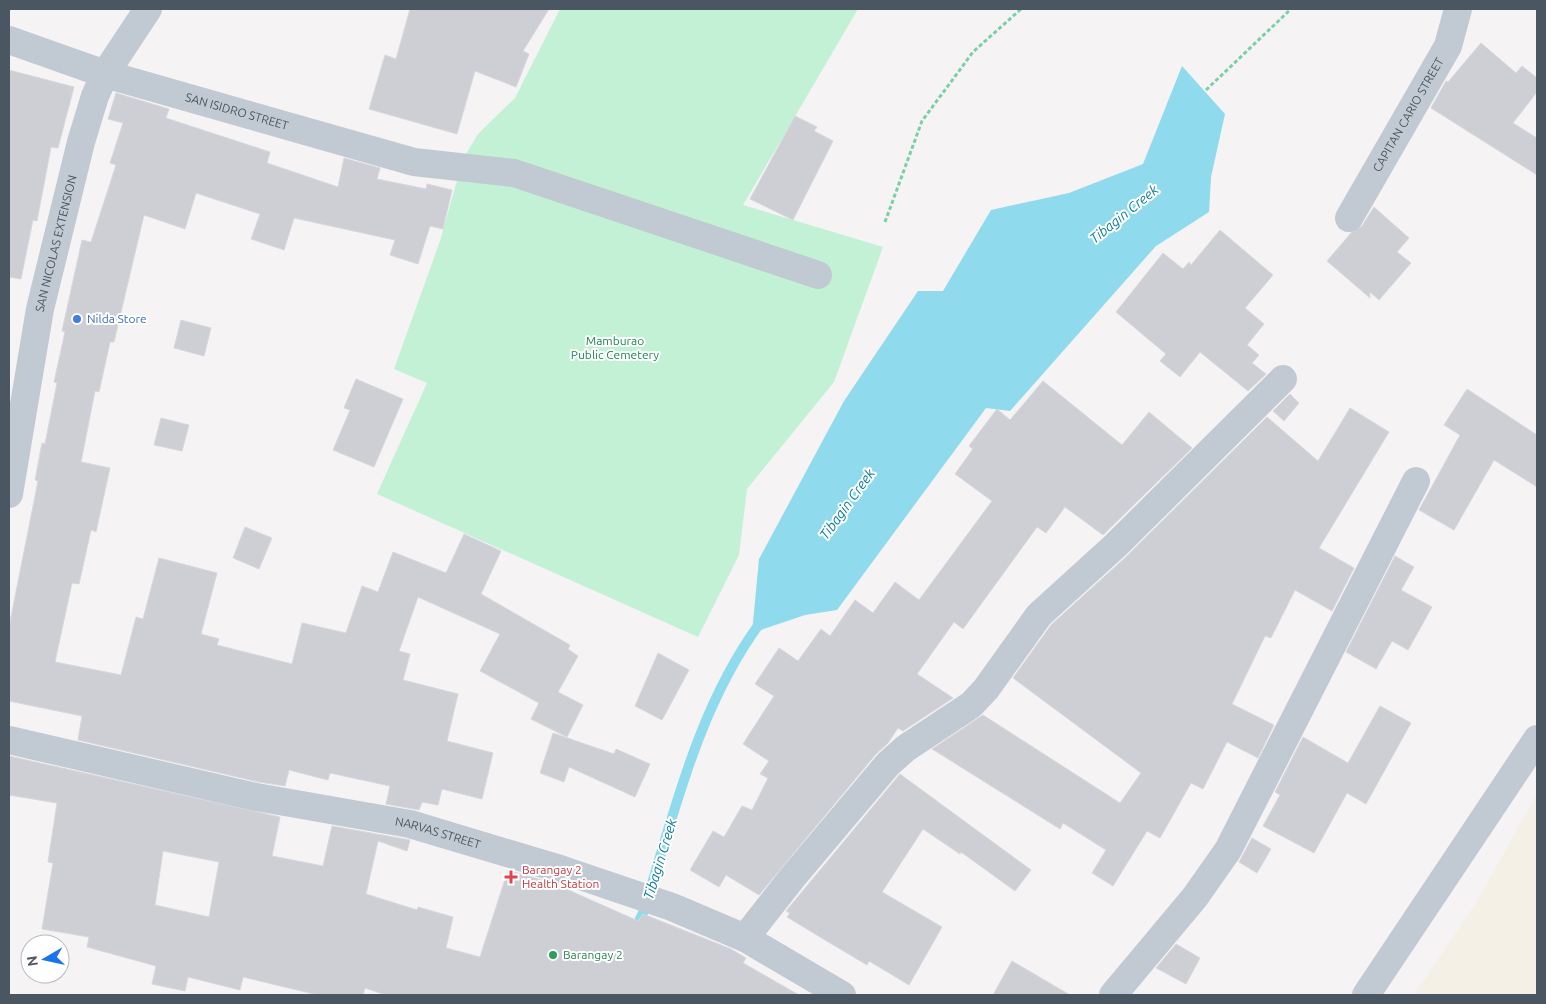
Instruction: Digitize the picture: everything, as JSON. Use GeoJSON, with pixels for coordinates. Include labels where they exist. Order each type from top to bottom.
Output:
{"type":"FeatureCollection","features":[{"type":"Feature","properties":{"kind":"street","name":"SAN NICOLAS EXTENSION"},"geometry":{"type":"LineString","coordinates":[[9,494],[40,308],[95,96],[104,74],[148,9]]}},
{"type":"Feature","properties":{"kind":"street","name":"CAPITAN CARIO STREET"},"geometry":{"type":"LineString","coordinates":[[1349,218],[1448,46],[1458,9]]}},
{"type":"Feature","properties":{"kind":"street","name":"SAN ISIDRO STREET"},"geometry":{"type":"LineString","coordinates":[[9,40],[104,74],[414,162],[514,173],[818,275]]}},
{"type":"Feature","properties":{"kind":"street"},"geometry":{"type":"LineString","coordinates":[[746,938],[792,878],[888,764],[906,748],[971,705],[986,689],[1039,615],[1116,545],[1283,379]]}},
{"type":"Feature","properties":{"kind":"street"},"geometry":{"type":"LineString","coordinates":[[1113,995],[1196,898],[1228,850],[1416,481]]}},
{"type":"Feature","properties":{"kind":"street"},"geometry":{"type":"LineString","coordinates":[[1366,995],[1537,739]]}},
{"type":"Feature","properties":{"kind":"street","name":"NARVAS STREET"},"geometry":{"type":"LineString","coordinates":[[9,740],[256,796],[410,824],[560,869],[672,907],[746,938],[842,995]]}},
{"type":"Feature","properties":{"kind":"path"},"geometry":{"type":"LineString","coordinates":[[885,222],[922,121],[973,52],[1021,9]]}},
{"type":"Feature","properties":{"kind":"path"},"geometry":{"type":"LineString","coordinates":[[1206,90],[1291,9]]}},
{"type":"Feature","properties":{"kind":"green space","name":"Mamburao Public Cemetery"},"geometry":{"type":"Polygon","coordinates":[[[560,9],[858,9],[743,205],[883,247],[834,382],[747,489],[739,555],[698,637],[377,494],[427,383],[394,369],[440,241],[463,159],[478,134],[515,98],[560,9]]]}},
{"type":"Feature","properties":{"kind":"sand"},"geometry":{"type":"Polygon","coordinates":[[[1537,794],[1537,995],[1414,995],[1476,903],[1537,794]]]}},
{"type":"Feature","properties":{"kind":"water"},"geometry":{"type":"Polygon","coordinates":[[[1182,66],[1225,114],[1211,177],[1209,212],[1156,246],[1010,411],[986,408],[837,610],[805,615],[752,633],[759,559],[844,401],[918,291],[943,291],[991,210],[1069,193],[1143,164],[1182,66]]]}},
{"type":"Feature","properties":{"kind":"building"},"geometry":{"type":"Polygon","coordinates":[[[410,9],[549,9],[523,51],[529,54],[516,87],[475,71],[457,134],[369,109],[385,55],[396,59],[410,9]]]}},
{"type":"Feature","properties":{"kind":"building"},"geometry":{"type":"Polygon","coordinates":[[[1481,43],[1516,73],[1522,66],[1537,78],[1537,92],[1513,123],[1537,138],[1537,175],[1431,108],[1446,81],[1448,82],[1481,43]]]}},
{"type":"Feature","properties":{"kind":"building"},"geometry":{"type":"Polygon","coordinates":[[[9,70],[74,87],[58,148],[51,147],[37,221],[33,220],[21,279],[9,277],[9,70]]]}},
{"type":"Feature","properties":{"kind":"building"},"geometry":{"type":"Polygon","coordinates":[[[116,93],[169,109],[166,118],[270,152],[267,163],[338,187],[344,158],[380,168],[377,179],[426,189],[427,184],[452,190],[443,229],[430,226],[418,264],[390,255],[395,240],[294,218],[284,250],[251,239],[260,214],[196,193],[185,229],[144,215],[114,342],[110,342],[99,392],[95,391],[81,462],[110,468],[96,532],[91,530],[79,584],[72,583],[55,662],[121,675],[136,617],[143,619],[159,558],[217,573],[201,634],[219,639],[217,645],[292,664],[302,623],[346,633],[362,586],[378,592],[393,552],[446,573],[464,534],[501,551],[481,594],[570,645],[568,649],[578,656],[558,692],[583,705],[567,737],[531,719],[539,703],[480,671],[500,634],[418,597],[399,651],[410,654],[403,680],[458,694],[447,741],[493,753],[482,799],[442,789],[438,805],[422,802],[419,810],[386,804],[390,786],[330,773],[328,780],[289,770],[285,786],[259,782],[78,740],[82,716],[9,701],[9,627],[38,481],[35,480],[42,443],[45,444],[57,383],[54,382],[65,332],[62,331],[82,240],[91,242],[116,165],[110,163],[123,123],[108,119],[116,93]]]}},
{"type":"Feature","properties":{"kind":"building"},"geometry":{"type":"Polygon","coordinates":[[[795,116],[817,127],[814,131],[833,141],[793,220],[750,199],[795,116]]]}},
{"type":"Feature","properties":{"kind":"building"},"geometry":{"type":"Polygon","coordinates":[[[1374,207],[1409,238],[1397,252],[1411,263],[1379,300],[1370,292],[1370,298],[1327,261],[1351,233],[1362,226],[1374,207]]]}},
{"type":"Feature","properties":{"kind":"building"},"geometry":{"type":"Polygon","coordinates":[[[1220,230],[1273,275],[1245,308],[1264,324],[1247,345],[1259,355],[1252,363],[1266,374],[1248,391],[1200,352],[1180,377],[1160,361],[1166,354],[1116,312],[1163,253],[1183,269],[1189,262],[1191,265],[1220,230]]]}},
{"type":"Feature","properties":{"kind":"building"},"geometry":{"type":"Polygon","coordinates":[[[181,320],[211,328],[204,356],[174,348],[181,320]]]}},
{"type":"Feature","properties":{"kind":"building"},"geometry":{"type":"Polygon","coordinates":[[[356,379],[403,399],[374,467],[333,450],[350,410],[344,408],[356,379]]]}},
{"type":"Feature","properties":{"kind":"building"},"geometry":{"type":"Polygon","coordinates":[[[1043,381],[1122,445],[1149,412],[1192,448],[1103,535],[1065,507],[1046,533],[1037,527],[963,629],[954,622],[917,674],[953,698],[903,731],[898,728],[888,743],[876,754],[759,895],[726,875],[719,887],[690,870],[713,831],[724,837],[742,806],[752,810],[768,778],[760,774],[769,761],[743,744],[774,696],[755,684],[779,648],[798,661],[821,629],[830,636],[855,600],[873,613],[895,582],[919,600],[992,501],[955,474],[973,449],[969,446],[997,409],[1010,420],[1043,381]]]}},
{"type":"Feature","properties":{"kind":"building"},"geometry":{"type":"Polygon","coordinates":[[[1467,389],[1537,435],[1537,487],[1494,460],[1454,530],[1419,510],[1460,435],[1444,425],[1467,389]]]}},
{"type":"Feature","properties":{"kind":"building"},"geometry":{"type":"Polygon","coordinates":[[[1290,394],[1299,403],[1284,421],[1273,411],[1290,394]]]}},
{"type":"Feature","properties":{"kind":"building"},"geometry":{"type":"Polygon","coordinates":[[[1350,408],[1389,432],[1319,548],[1354,568],[1332,611],[1295,590],[1271,638],[1265,636],[1232,704],[1274,725],[1258,758],[1227,742],[1203,789],[1191,783],[1160,838],[1147,831],[1113,886],[1092,873],[1106,850],[1063,823],[1060,829],[932,749],[983,715],[1120,803],[1141,773],[1013,678],[1051,625],[1127,556],[1267,417],[1318,461],[1350,408]]]}},
{"type":"Feature","properties":{"kind":"building"},"geometry":{"type":"Polygon","coordinates":[[[161,418],[189,425],[182,451],[154,445],[161,418]]]}},
{"type":"Feature","properties":{"kind":"building"},"geometry":{"type":"Polygon","coordinates":[[[245,527],[272,538],[259,569],[233,558],[245,527]]]}},
{"type":"Feature","properties":{"kind":"building"},"geometry":{"type":"Polygon","coordinates":[[[1395,556],[1414,567],[1401,590],[1432,607],[1408,650],[1392,641],[1376,669],[1346,652],[1395,556]]]}},
{"type":"Feature","properties":{"kind":"building"},"geometry":{"type":"Polygon","coordinates":[[[658,653],[689,670],[662,720],[635,706],[658,653]]]}},
{"type":"Feature","properties":{"kind":"building"},"geometry":{"type":"Polygon","coordinates":[[[1380,706],[1411,723],[1366,804],[1347,793],[1314,853],[1263,826],[1280,795],[1275,792],[1303,737],[1348,763],[1380,706]]]}},
{"type":"Feature","properties":{"kind":"building"},"geometry":{"type":"Polygon","coordinates":[[[553,733],[614,754],[616,749],[650,764],[635,797],[569,767],[564,782],[540,773],[553,733]]]}},
{"type":"Feature","properties":{"kind":"building"},"geometry":{"type":"Polygon","coordinates":[[[9,756],[280,817],[272,856],[323,866],[332,826],[410,840],[407,851],[378,841],[366,894],[417,910],[418,907],[453,917],[446,948],[480,957],[508,870],[555,884],[638,921],[643,914],[731,949],[746,958],[743,963],[799,995],[386,995],[365,988],[363,995],[318,995],[243,977],[240,990],[188,977],[185,991],[152,984],[156,966],[87,947],[89,937],[42,929],[53,863],[48,862],[57,803],[9,795],[9,756]],[[163,851],[155,905],[209,917],[219,862],[163,851]]]}},
{"type":"Feature","properties":{"kind":"building"},"geometry":{"type":"Polygon","coordinates":[[[900,774],[1031,870],[1015,891],[961,852],[960,854],[923,829],[882,892],[942,927],[909,985],[869,961],[867,965],[825,940],[787,917],[790,913],[786,911],[900,774]]]}},
{"type":"Feature","properties":{"kind":"building"},"geometry":{"type":"Polygon","coordinates":[[[1252,838],[1271,849],[1257,873],[1239,862],[1252,838]]]}},
{"type":"Feature","properties":{"kind":"building"},"geometry":{"type":"Polygon","coordinates":[[[1176,944],[1200,958],[1186,984],[1156,968],[1176,944]]]}},
{"type":"Feature","properties":{"kind":"building"},"geometry":{"type":"Polygon","coordinates":[[[1012,961],[1070,995],[993,995],[1012,961]]]}},
{"type":"Feature","properties":{"kind":"waterway","name":"Tibagin Creek"},"geometry":{"type":"LineString","coordinates":[[636,927],[643,913],[677,800],[704,726],[738,656],[760,623]]}},
{"type":"Feature","properties":{"kind":"place","name":"Nilda Store"},"geometry":{"type":"Point","coordinates":[77,319]}},
{"type":"Feature","properties":{"kind":"place","name":"Barangay 2 Health Station"},"geometry":{"type":"Point","coordinates":[511,877]}},
{"type":"Feature","properties":{"kind":"place","name":"Barangay 2"},"geometry":{"type":"Point","coordinates":[553,955]}}]}
